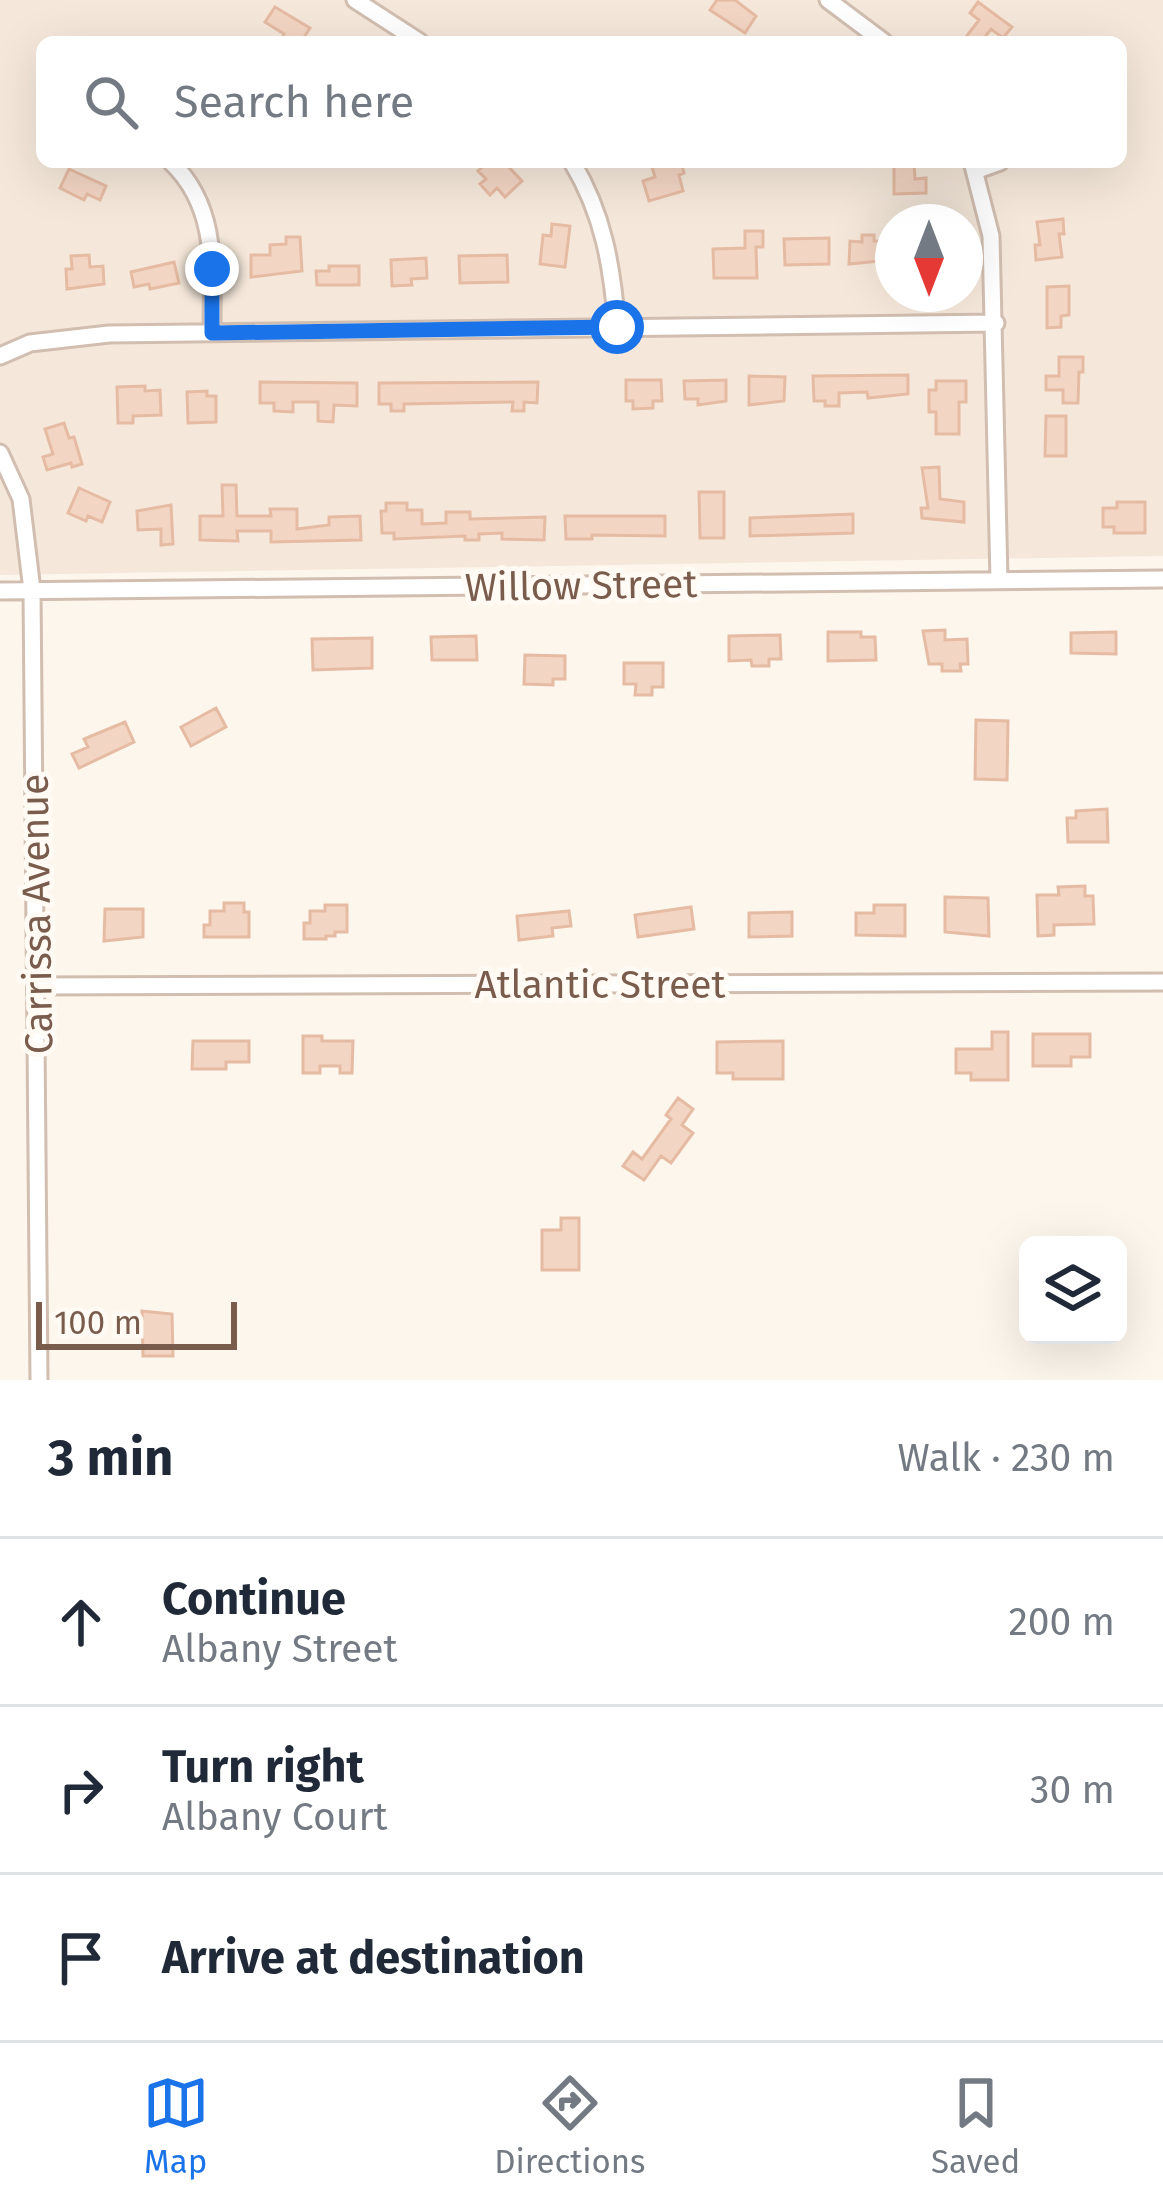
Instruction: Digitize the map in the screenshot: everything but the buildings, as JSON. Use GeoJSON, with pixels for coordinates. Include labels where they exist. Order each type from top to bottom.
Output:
{"type":"FeatureCollection","features":[{"type":"Feature","properties":{"kind":"street"},"geometry":{"type":"LineString","coordinates":[[356,0],[411,36]]}},
{"type":"Feature","properties":{"kind":"street"},"geometry":{"type":"LineString","coordinates":[[828,0],[876,36]]}},
{"type":"Feature","properties":{"kind":"street"},"geometry":{"type":"LineString","coordinates":[[177,168],[201,202],[209,229],[212,333]]}},
{"type":"Feature","properties":{"kind":"street"},"geometry":{"type":"LineString","coordinates":[[575,168],[607,239],[617,327]]}},
{"type":"Feature","properties":{"kind":"street"},"geometry":{"type":"LineString","coordinates":[[975,168],[992,236],[999,580]]}},
{"type":"Feature","properties":{"kind":"street"},"geometry":{"type":"LineString","coordinates":[[0,356],[30,343],[69,336],[995,322]]}},
{"type":"Feature","properties":{"kind":"street","name":"Carrissa Avenue"},"geometry":{"type":"LineString","coordinates":[[0,453],[21,499],[32,590],[39,1380]]}},
{"type":"Feature","properties":{"kind":"street","name":"Willow Street"},"geometry":{"type":"LineString","coordinates":[[0,591],[1163,579]]}},
{"type":"Feature","properties":{"kind":"street","name":"Atlantic Street"},"geometry":{"type":"LineString","coordinates":[[36,986],[1163,982]]}},
{"type":"Feature","properties":{"kind":"shaded area"},"geometry":{"type":"Polygon","coordinates":[[[0,0],[1163,0],[1163,556],[0,575],[0,0]]]}},
{"type":"Feature","properties":{"kind":"route"},"geometry":{"type":"LineString","coordinates":[[212,269],[212,333],[617,327]]}}]}
